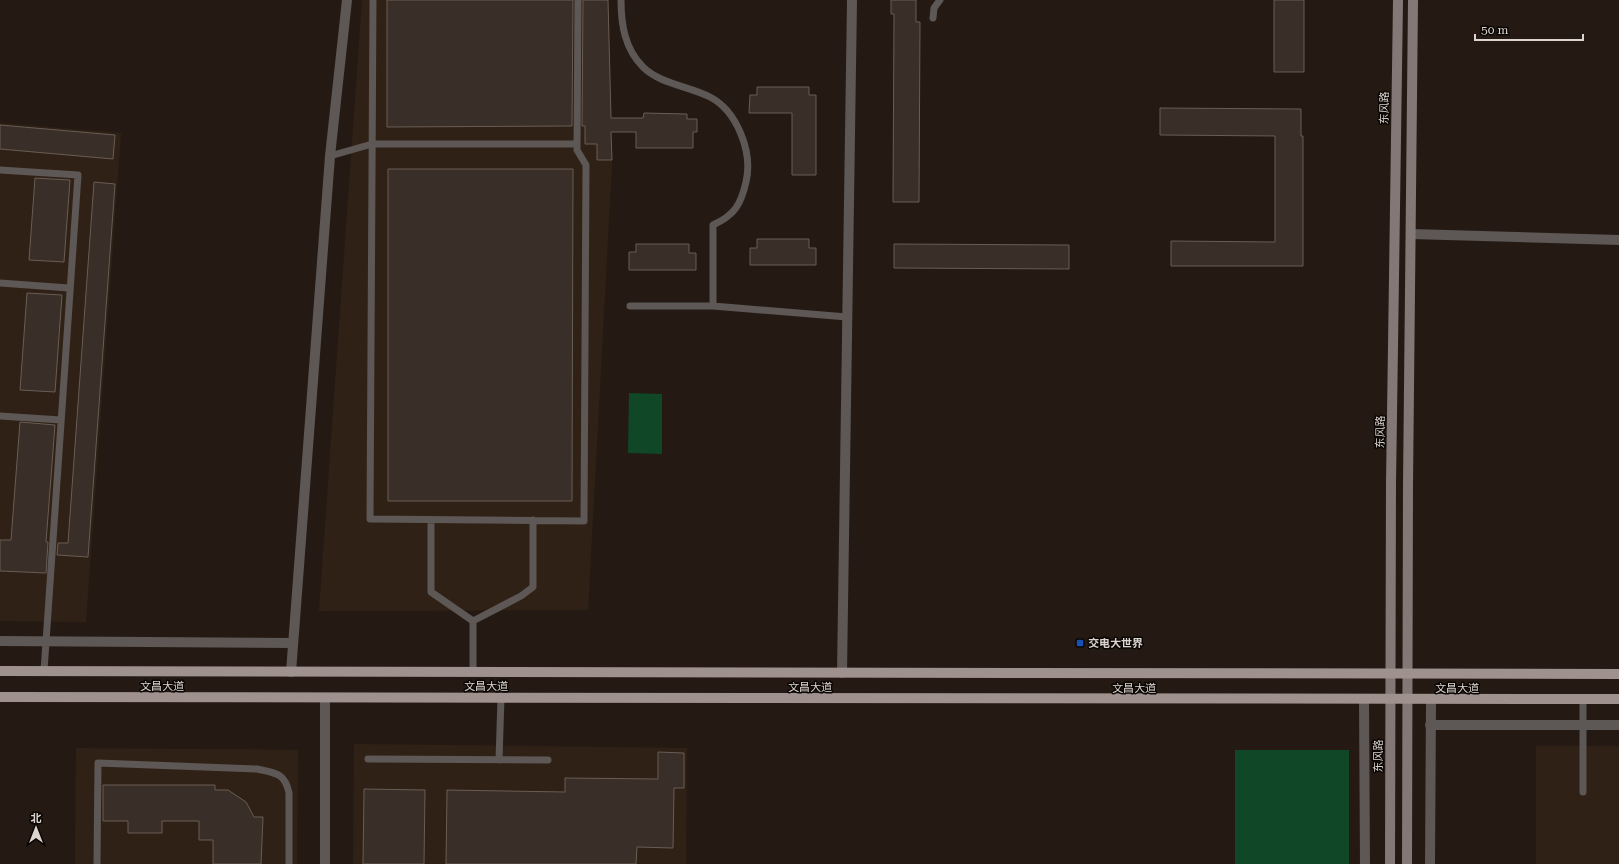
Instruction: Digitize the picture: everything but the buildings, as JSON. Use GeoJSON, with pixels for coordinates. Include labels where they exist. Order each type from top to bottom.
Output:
{"type":"FeatureCollection","features":[{"type":"Feature","properties":{"kind":"main road","name":"东风路"},"geometry":{"type":"LineString","coordinates":[[1390,864],[1390,674],[1398,0]]}},
{"type":"Feature","properties":{"kind":"main road"},"geometry":{"type":"LineString","coordinates":[[1407,864],[1407,674],[1413,0]]}},
{"type":"Feature","properties":{"kind":"main road","name":"文昌大道"},"geometry":{"type":"LineString","coordinates":[[0,671],[1619,674]]}},
{"type":"Feature","properties":{"kind":"main road","name":"文昌大道"},"geometry":{"type":"LineString","coordinates":[[0,697],[1364,700],[1619,699]]}},
{"type":"Feature","properties":{"kind":"street"},"geometry":{"type":"LineString","coordinates":[[291,672],[330,156],[347,0]]}},
{"type":"Feature","properties":{"kind":"street"},"geometry":{"type":"LineString","coordinates":[[842,673],[852,0]]}},
{"type":"Feature","properties":{"kind":"street"},"geometry":{"type":"LineString","coordinates":[[1411,234],[1619,240]]}},
{"type":"Feature","properties":{"kind":"street"},"geometry":{"type":"LineString","coordinates":[[0,642],[293,644]]}},
{"type":"Feature","properties":{"kind":"street"},"geometry":{"type":"LineString","coordinates":[[325,864],[326,698]]}},
{"type":"Feature","properties":{"kind":"street"},"geometry":{"type":"LineString","coordinates":[[1364,700],[1365,864]]}},
{"type":"Feature","properties":{"kind":"street"},"geometry":{"type":"LineString","coordinates":[[1430,864],[1431,700]]}},
{"type":"Feature","properties":{"kind":"street"},"geometry":{"type":"LineString","coordinates":[[1430,725],[1619,725]]}},
{"type":"Feature","properties":{"kind":"lane"},"geometry":{"type":"LineString","coordinates":[[372,0],[370,520],[584,521],[586,165],[577,150],[578,0]]}},
{"type":"Feature","properties":{"kind":"lane"},"geometry":{"type":"LineString","coordinates":[[621,0],[624,36],[632,54],[644,68],[654,76],[710,97],[722,106],[736,125],[743,140],[747,157],[748,177],[743,196],[734,213],[713,225],[713,306]]}},
{"type":"Feature","properties":{"kind":"lane"},"geometry":{"type":"LineString","coordinates":[[933,18],[934,8],[940,0]]}},
{"type":"Feature","properties":{"kind":"lane"},"geometry":{"type":"LineString","coordinates":[[330,156],[372,144],[577,144]]}},
{"type":"Feature","properties":{"kind":"lane"},"geometry":{"type":"LineString","coordinates":[[0,170],[78,175],[69,288],[44,671]]}},
{"type":"Feature","properties":{"kind":"lane"},"geometry":{"type":"LineString","coordinates":[[0,283],[69,288]]}},
{"type":"Feature","properties":{"kind":"lane"},"geometry":{"type":"LineString","coordinates":[[630,306],[713,306],[847,317]]}},
{"type":"Feature","properties":{"kind":"lane"},"geometry":{"type":"LineString","coordinates":[[0,416],[60,420]]}},
{"type":"Feature","properties":{"kind":"lane"},"geometry":{"type":"LineString","coordinates":[[431,520],[431,592],[474,621]]}},
{"type":"Feature","properties":{"kind":"lane"},"geometry":{"type":"LineString","coordinates":[[474,621],[521,596],[533,587],[533,520]]}},
{"type":"Feature","properties":{"kind":"lane"},"geometry":{"type":"LineString","coordinates":[[474,621],[474,672]]}},
{"type":"Feature","properties":{"kind":"lane"},"geometry":{"type":"LineString","coordinates":[[499,760],[501,698]]}},
{"type":"Feature","properties":{"kind":"lane"},"geometry":{"type":"LineString","coordinates":[[1583,792],[1584,699]]}},
{"type":"Feature","properties":{"kind":"lane"},"geometry":{"type":"LineString","coordinates":[[368,759],[548,760]]}},
{"type":"Feature","properties":{"kind":"lane"},"geometry":{"type":"LineString","coordinates":[[97,864],[98,763],[257,769],[275,773],[283,777],[287,784],[289,793],[289,864]]}},
{"type":"Feature","properties":{"kind":"shaded area"},"geometry":{"type":"Polygon","coordinates":[[[362,0],[608,0],[612,164],[588,610],[319,611],[362,0]]]}},
{"type":"Feature","properties":{"kind":"shaded area"},"geometry":{"type":"Polygon","coordinates":[[[0,123],[121,133],[86,622],[0,621],[0,123]]]}},
{"type":"Feature","properties":{"kind":"shaded area"},"geometry":{"type":"Polygon","coordinates":[[[354,744],[687,748],[686,864],[353,864],[354,744]]]}},
{"type":"Feature","properties":{"kind":"shaded area"},"geometry":{"type":"Polygon","coordinates":[[[1536,746],[1619,746],[1619,864],[1536,864],[1536,746]]]}},
{"type":"Feature","properties":{"kind":"shaded area"},"geometry":{"type":"Polygon","coordinates":[[[76,748],[298,750],[297,864],[75,864],[76,748]]]}},
{"type":"Feature","properties":{"kind":"green space"},"geometry":{"type":"Polygon","coordinates":[[[629,393],[662,394],[662,454],[628,453],[629,393]]]}},
{"type":"Feature","properties":{"kind":"green space"},"geometry":{"type":"Polygon","coordinates":[[[1235,750],[1349,750],[1349,864],[1235,864],[1235,750]]]}},
{"type":"Feature","properties":{"kind":"place","name":"交电大世界"},"geometry":{"type":"Point","coordinates":[1080,643]}}]}
